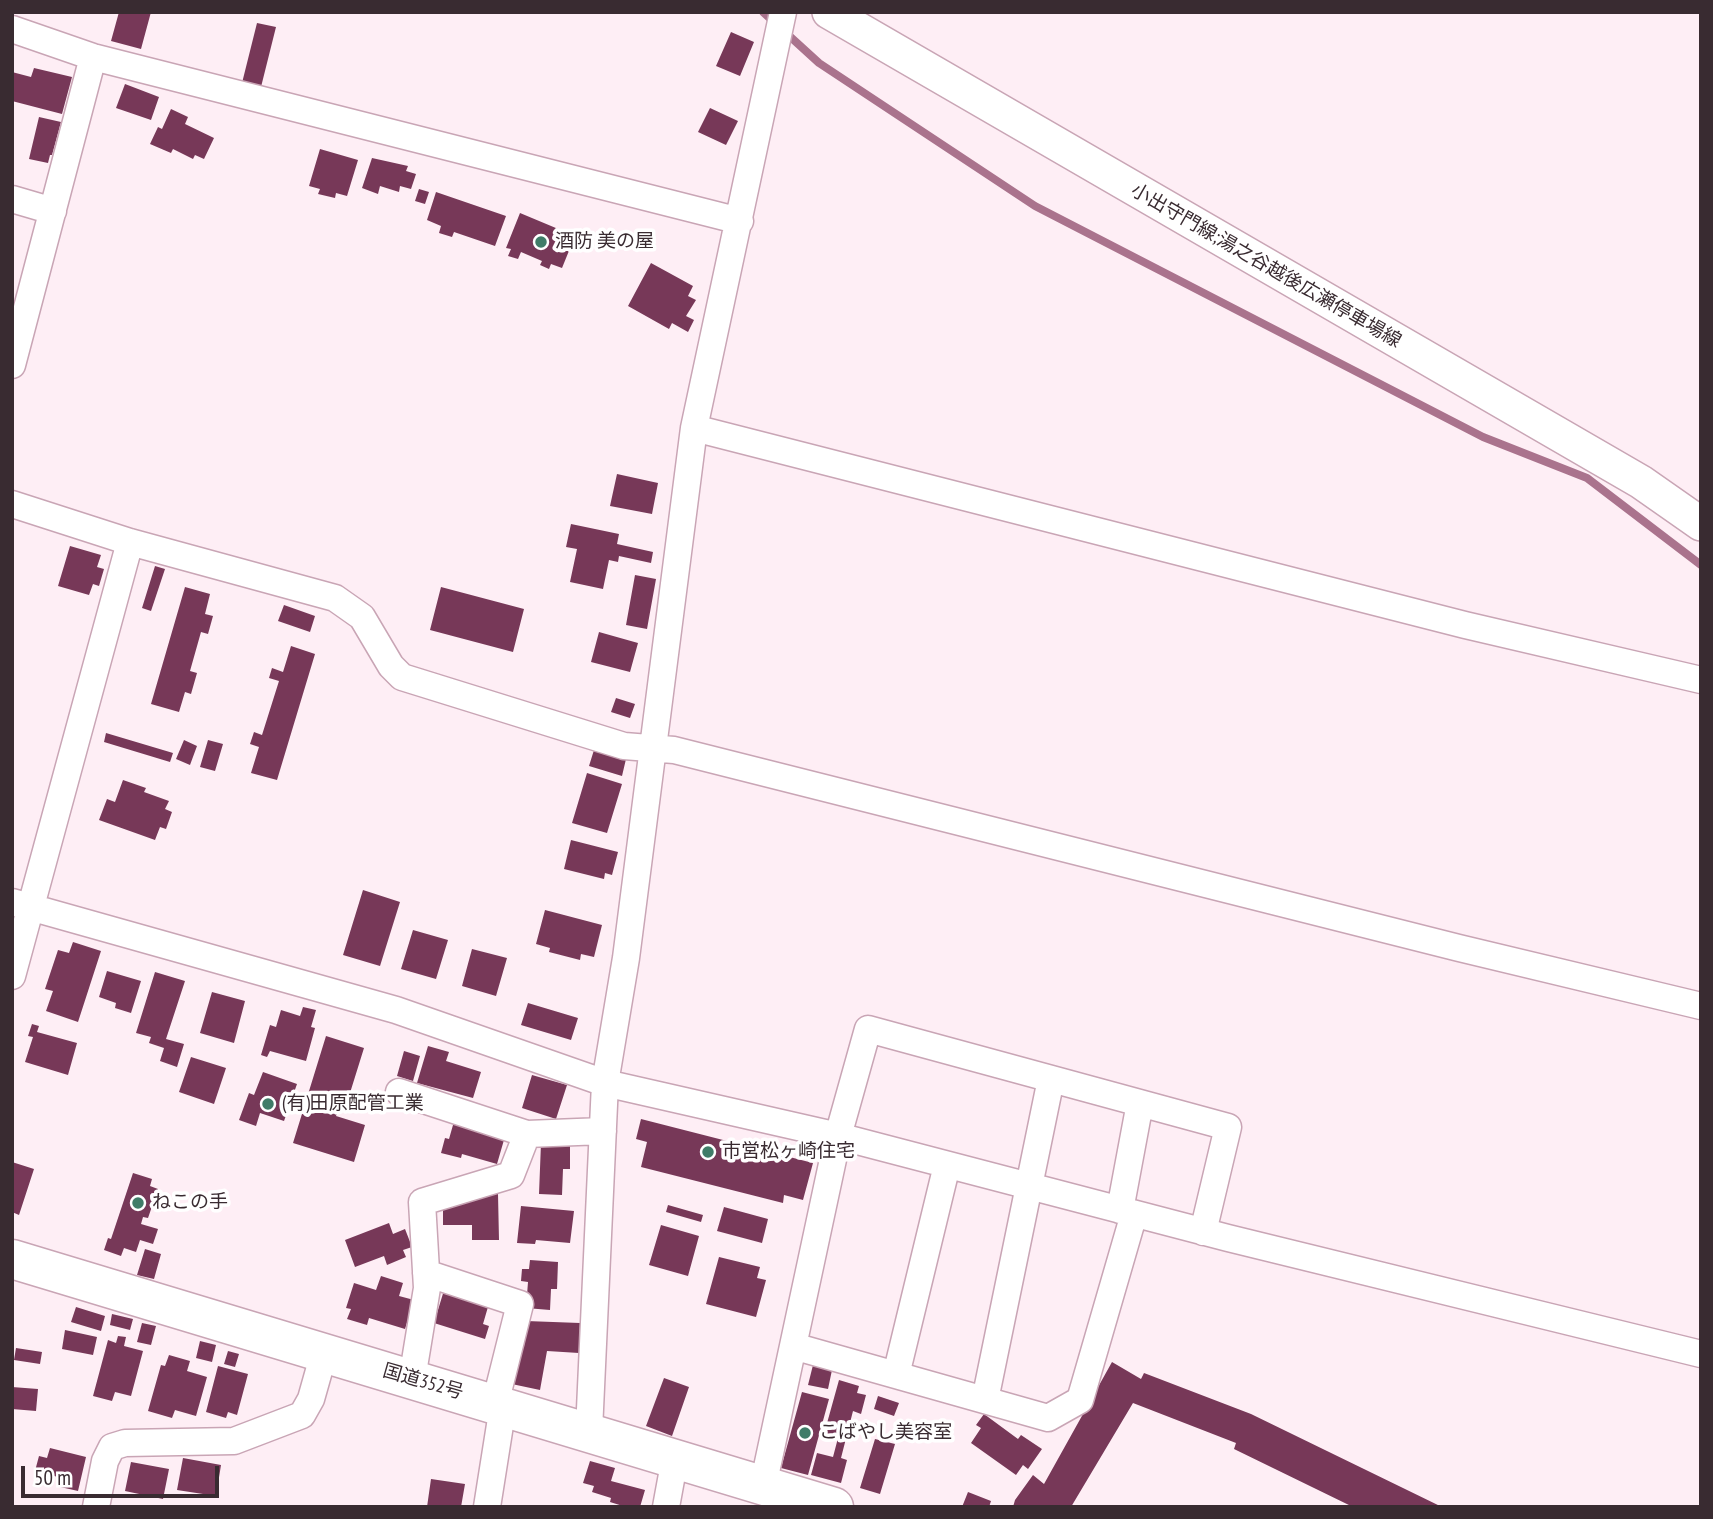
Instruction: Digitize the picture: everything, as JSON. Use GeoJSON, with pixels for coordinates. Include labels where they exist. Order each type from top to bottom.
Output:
{"type":"FeatureCollection","features":[{"type":"Feature","properties":{"kind":"highway","name":"国道352号"},"geometry":{"type":"LineString","coordinates":[[12,1259],[834,1507]]}},
{"type":"Feature","properties":{"kind":"main road","name":"小出守門線;湯之谷越後広瀬停車場線"},"geometry":{"type":"LineString","coordinates":[[829,12],[1641,482],[1701,524]]}},
{"type":"Feature","properties":{"kind":"street"},"geometry":{"type":"LineString","coordinates":[[589,1431],[605,1083],[626,958],[694,428],[783,12]]}},
{"type":"Feature","properties":{"kind":"street"},"geometry":{"type":"LineString","coordinates":[[12,30],[38,24],[93,57],[740,221]]}},
{"type":"Feature","properties":{"kind":"street"},"geometry":{"type":"LineString","coordinates":[[12,365],[93,57]]}},
{"type":"Feature","properties":{"kind":"street"},"geometry":{"type":"LineString","coordinates":[[12,199],[53,211]]}},
{"type":"Feature","properties":{"kind":"street"},"geometry":{"type":"LineString","coordinates":[[694,428],[1451,622],[1701,680]]}},
{"type":"Feature","properties":{"kind":"street"},"geometry":{"type":"LineString","coordinates":[[12,504],[130,542],[335,598],[362,617],[391,666],[402,677],[624,746],[688,753],[1459,948],[1701,1006]]}},
{"type":"Feature","properties":{"kind":"street"},"geometry":{"type":"LineString","coordinates":[[12,976],[21,904],[130,542]]}},
{"type":"Feature","properties":{"kind":"street"},"geometry":{"type":"LineString","coordinates":[[21,904],[396,1010],[605,1083],[838,1136],[1203,1232],[1701,1354]]}},
{"type":"Feature","properties":{"kind":"street"},"geometry":{"type":"LineString","coordinates":[[763,1486],[838,1136],[869,1030],[1228,1127],[1203,1232]]}},
{"type":"Feature","properties":{"kind":"street"},"geometry":{"type":"LineString","coordinates":[[985,1400],[1051,1079]]}},
{"type":"Feature","properties":{"kind":"street"},"geometry":{"type":"LineString","coordinates":[[399,1092],[527,1134],[603,1131]]}},
{"type":"Feature","properties":{"kind":"street"},"geometry":{"type":"LineString","coordinates":[[793,1346],[1048,1418],[1080,1400],[1127,1212],[1140,1103]]}},
{"type":"Feature","properties":{"kind":"street"},"geometry":{"type":"LineString","coordinates":[[412,1379],[427,1288],[422,1202],[511,1175],[527,1134]]}},
{"type":"Feature","properties":{"kind":"street"},"geometry":{"type":"LineString","coordinates":[[897,1375],[947,1165]]}},
{"type":"Feature","properties":{"kind":"street"},"geometry":{"type":"LineString","coordinates":[[426,1273],[520,1304],[499,1405],[487,1507]]}},
{"type":"Feature","properties":{"kind":"street"},"geometry":{"type":"LineString","coordinates":[[96,1507],[106,1461],[112,1447],[125,1443],[234,1441],[302,1415],[311,1399],[324,1353]]}},
{"type":"Feature","properties":{"kind":"street"},"geometry":{"type":"LineString","coordinates":[[666,1507],[675,1458]]}},
{"type":"Feature","properties":{"kind":"building"},"geometry":{"type":"Polygon","coordinates":[[[119,12],[151,12],[141,49],[111,41],[119,12]]]}},
{"type":"Feature","properties":{"kind":"building"},"geometry":{"type":"Polygon","coordinates":[[[257,23],[276,27],[260,91],[241,87],[257,23]]]}},
{"type":"Feature","properties":{"kind":"building"},"geometry":{"type":"Polygon","coordinates":[[[731,32],[754,42],[740,76],[716,66],[731,32]]]}},
{"type":"Feature","properties":{"kind":"building"},"geometry":{"type":"Polygon","coordinates":[[[34,68],[72,77],[62,114],[12,101],[12,72],[31,77],[34,68]]]}},
{"type":"Feature","properties":{"kind":"building"},"geometry":{"type":"Polygon","coordinates":[[[125,84],[159,97],[151,120],[116,108],[125,84]]]}},
{"type":"Feature","properties":{"kind":"building"},"geometry":{"type":"Polygon","coordinates":[[[710,108],[738,121],[726,145],[698,132],[710,108]]]}},
{"type":"Feature","properties":{"kind":"building"},"geometry":{"type":"Polygon","coordinates":[[[171,109],[188,117],[185,124],[214,138],[204,159],[195,155],[193,159],[173,149],[171,153],[150,144],[158,127],[162,129],[171,109]]]}},
{"type":"Feature","properties":{"kind":"building"},"geometry":{"type":"Polygon","coordinates":[[[39,117],[61,122],[48,163],[29,159],[39,117]]]}},
{"type":"Feature","properties":{"kind":"building"},"geometry":{"type":"Polygon","coordinates":[[[320,149],[358,160],[347,196],[336,193],[335,198],[318,194],[320,189],[309,186],[320,149]]]}},
{"type":"Feature","properties":{"kind":"building"},"geometry":{"type":"Polygon","coordinates":[[[372,158],[408,166],[406,171],[416,174],[411,189],[400,186],[399,192],[380,186],[378,194],[362,188],[372,158]]]}},
{"type":"Feature","properties":{"kind":"building"},"geometry":{"type":"Polygon","coordinates":[[[419,189],[429,192],[425,204],[415,201],[419,189]]]}},
{"type":"Feature","properties":{"kind":"building"},"geometry":{"type":"Polygon","coordinates":[[[436,192],[506,216],[495,246],[454,232],[452,237],[439,233],[441,226],[427,220],[436,192]]]}},
{"type":"Feature","properties":{"kind":"building","name":"酒防 美の屋"},"geometry":{"type":"Polygon","coordinates":[[[520,213],[575,236],[562,268],[551,264],[549,269],[540,265],[542,261],[521,252],[518,259],[508,256],[511,249],[506,248],[520,213]]]}},
{"type":"Feature","properties":{"kind":"building"},"geometry":{"type":"Polygon","coordinates":[[[651,263],[693,286],[688,296],[696,300],[686,316],[694,320],[688,332],[672,323],[669,329],[628,306],[651,263]]]}},
{"type":"Feature","properties":{"kind":"building"},"geometry":{"type":"Polygon","coordinates":[[[617,474],[658,483],[652,514],[610,506],[617,474]]]}},
{"type":"Feature","properties":{"kind":"building"},"geometry":{"type":"Polygon","coordinates":[[[571,524],[619,534],[617,544],[653,552],[651,563],[619,556],[618,562],[609,560],[603,589],[570,582],[577,549],[566,547],[571,524]]]}},
{"type":"Feature","properties":{"kind":"building"},"geometry":{"type":"Polygon","coordinates":[[[70,546],[101,555],[97,567],[104,569],[99,586],[93,584],[89,595],[58,586],[70,546]]]}},
{"type":"Feature","properties":{"kind":"building"},"geometry":{"type":"Polygon","coordinates":[[[155,566],[165,569],[151,611],[142,608],[155,566]]]}},
{"type":"Feature","properties":{"kind":"building"},"geometry":{"type":"Polygon","coordinates":[[[635,575],[656,579],[647,629],[626,625],[635,575]]]}},
{"type":"Feature","properties":{"kind":"building"},"geometry":{"type":"Polygon","coordinates":[[[185,587],[210,594],[205,614],[213,616],[208,634],[201,632],[190,671],[197,673],[191,694],[185,692],[179,712],[151,704],[185,587]]]}},
{"type":"Feature","properties":{"kind":"building"},"geometry":{"type":"Polygon","coordinates":[[[441,587],[524,609],[513,652],[430,630],[441,587]]]}},
{"type":"Feature","properties":{"kind":"building"},"geometry":{"type":"Polygon","coordinates":[[[284,605],[315,616],[310,632],[278,621],[284,605]]]}},
{"type":"Feature","properties":{"kind":"building"},"geometry":{"type":"Polygon","coordinates":[[[599,632],[638,643],[630,672],[591,662],[599,632]]]}},
{"type":"Feature","properties":{"kind":"building"},"geometry":{"type":"Polygon","coordinates":[[[291,646],[315,654],[277,780],[251,773],[259,747],[250,744],[254,732],[262,735],[279,681],[269,678],[272,668],[283,672],[291,646]]]}},
{"type":"Feature","properties":{"kind":"building"},"geometry":{"type":"Polygon","coordinates":[[[616,698],[635,704],[630,718],[611,712],[616,698]]]}},
{"type":"Feature","properties":{"kind":"building"},"geometry":{"type":"Polygon","coordinates":[[[106,733],[173,753],[170,762],[104,742],[106,733]]]}},
{"type":"Feature","properties":{"kind":"building"},"geometry":{"type":"Polygon","coordinates":[[[184,740],[197,746],[190,765],[176,759],[184,740]]]}},
{"type":"Feature","properties":{"kind":"building"},"geometry":{"type":"Polygon","coordinates":[[[208,740],[223,744],[215,771],[200,767],[208,740]]]}},
{"type":"Feature","properties":{"kind":"building"},"geometry":{"type":"Polygon","coordinates":[[[594,750],[626,759],[622,776],[589,766],[594,750]]]}},
{"type":"Feature","properties":{"kind":"building"},"geometry":{"type":"Polygon","coordinates":[[[587,773],[622,784],[607,833],[572,823],[587,773]]]}},
{"type":"Feature","properties":{"kind":"building"},"geometry":{"type":"Polygon","coordinates":[[[123,780],[146,788],[144,792],[169,801],[165,809],[172,812],[166,829],[160,827],[155,840],[99,820],[107,799],[115,802],[123,780]]]}},
{"type":"Feature","properties":{"kind":"building"},"geometry":{"type":"Polygon","coordinates":[[[571,840],[618,852],[612,875],[605,873],[604,879],[564,869],[571,840]]]}},
{"type":"Feature","properties":{"kind":"building"},"geometry":{"type":"Polygon","coordinates":[[[363,890],[400,902],[380,966],[343,955],[363,890]]]}},
{"type":"Feature","properties":{"kind":"building"},"geometry":{"type":"Polygon","coordinates":[[[545,910],[602,925],[594,957],[581,954],[580,960],[549,952],[550,948],[536,944],[545,910]]]}},
{"type":"Feature","properties":{"kind":"building"},"geometry":{"type":"Polygon","coordinates":[[[413,930],[448,940],[436,979],[401,969],[413,930]]]}},
{"type":"Feature","properties":{"kind":"building"},"geometry":{"type":"Polygon","coordinates":[[[73,942],[101,951],[78,1022],[46,1011],[53,991],[45,989],[58,950],[69,953],[73,942]]]}},
{"type":"Feature","properties":{"kind":"building"},"geometry":{"type":"Polygon","coordinates":[[[472,949],[507,958],[496,996],[462,986],[472,949]]]}},
{"type":"Feature","properties":{"kind":"building"},"geometry":{"type":"Polygon","coordinates":[[[107,971],[141,981],[131,1013],[115,1008],[116,1003],[99,997],[107,971]]]}},
{"type":"Feature","properties":{"kind":"building"},"geometry":{"type":"Polygon","coordinates":[[[155,972],[185,981],[166,1039],[184,1044],[177,1067],[160,1061],[164,1048],[149,1043],[151,1037],[136,1033],[155,972]]]}},
{"type":"Feature","properties":{"kind":"building"},"geometry":{"type":"Polygon","coordinates":[[[212,992],[245,1001],[234,1043],[200,1033],[212,992]]]}},
{"type":"Feature","properties":{"kind":"building"},"geometry":{"type":"Polygon","coordinates":[[[528,1003],[578,1018],[571,1040],[521,1025],[528,1003]]]}},
{"type":"Feature","properties":{"kind":"building"},"geometry":{"type":"Polygon","coordinates":[[[303,1007],[316,1010],[311,1027],[315,1028],[306,1061],[270,1051],[267,1057],[261,1055],[270,1025],[276,1027],[281,1010],[300,1016],[303,1007]]]}},
{"type":"Feature","properties":{"kind":"building"},"geometry":{"type":"Polygon","coordinates":[[[32,1024],[39,1026],[37,1032],[77,1043],[68,1075],[25,1062],[33,1037],[28,1036],[32,1024]]]}},
{"type":"Feature","properties":{"kind":"building"},"geometry":{"type":"Polygon","coordinates":[[[326,1036],[364,1048],[345,1109],[339,1107],[336,1116],[365,1125],[354,1162],[293,1143],[326,1036]]]}},
{"type":"Feature","properties":{"kind":"building"},"geometry":{"type":"Polygon","coordinates":[[[428,1046],[449,1052],[446,1061],[481,1072],[473,1098],[417,1083],[428,1046]]]}},
{"type":"Feature","properties":{"kind":"building"},"geometry":{"type":"Polygon","coordinates":[[[404,1051],[420,1056],[413,1081],[397,1076],[404,1051]]]}},
{"type":"Feature","properties":{"kind":"building"},"geometry":{"type":"Polygon","coordinates":[[[191,1057],[226,1068],[214,1104],[179,1092],[191,1057]]]}},
{"type":"Feature","properties":{"kind":"building","name":"(有)田原配管工業"},"geometry":{"type":"Polygon","coordinates":[[[263,1072],[297,1084],[284,1121],[260,1113],[256,1126],[239,1120],[249,1093],[254,1095],[263,1072]]]}},
{"type":"Feature","properties":{"kind":"building"},"geometry":{"type":"Polygon","coordinates":[[[532,1075],[567,1085],[556,1119],[522,1108],[532,1075]]]}},
{"type":"Feature","properties":{"kind":"building"},"geometry":{"type":"Polygon","coordinates":[[[455,1118],[506,1133],[497,1164],[462,1154],[461,1158],[441,1153],[445,1138],[449,1139],[455,1118]]]}},
{"type":"Feature","properties":{"kind":"building","name":"市営松ヶ崎住宅"},"geometry":{"type":"Polygon","coordinates":[[[641,1119],[813,1163],[803,1200],[784,1195],[783,1203],[641,1167],[647,1142],[636,1139],[641,1119]]]}},
{"type":"Feature","properties":{"kind":"building"},"geometry":{"type":"Polygon","coordinates":[[[541,1143],[570,1145],[570,1169],[563,1169],[562,1195],[539,1194],[541,1143]]]}},
{"type":"Feature","properties":{"kind":"building"},"geometry":{"type":"Polygon","coordinates":[[[12,1162],[34,1169],[19,1215],[12,1212],[12,1162]]]}},
{"type":"Feature","properties":{"kind":"building","name":"ねこの手"},"geometry":{"type":"Polygon","coordinates":[[[133,1173],[152,1179],[150,1186],[158,1189],[148,1218],[143,1217],[141,1224],[158,1229],[153,1244],[140,1240],[136,1252],[124,1248],[121,1256],[104,1250],[108,1238],[111,1239],[133,1173]]]}},
{"type":"Feature","properties":{"kind":"building"},"geometry":{"type":"Polygon","coordinates":[[[466,1194],[498,1194],[499,1240],[472,1240],[472,1225],[443,1225],[443,1200],[466,1194]]]}},
{"type":"Feature","properties":{"kind":"building"},"geometry":{"type":"Polygon","coordinates":[[[668,1205],[703,1215],[701,1222],[666,1212],[668,1205]]]}},
{"type":"Feature","properties":{"kind":"building"},"geometry":{"type":"Polygon","coordinates":[[[521,1206],[574,1211],[570,1243],[536,1240],[535,1244],[517,1243],[521,1206]]]}},
{"type":"Feature","properties":{"kind":"building"},"geometry":{"type":"Polygon","coordinates":[[[724,1207],[768,1219],[762,1243],[717,1231],[724,1207]]]}},
{"type":"Feature","properties":{"kind":"building"},"geometry":{"type":"Polygon","coordinates":[[[389,1223],[393,1234],[405,1229],[412,1247],[403,1250],[406,1257],[387,1265],[384,1256],[355,1267],[345,1240],[389,1223]]]}},
{"type":"Feature","properties":{"kind":"building"},"geometry":{"type":"Polygon","coordinates":[[[661,1225],[699,1236],[688,1276],[649,1265],[661,1225]]]}},
{"type":"Feature","properties":{"kind":"building"},"geometry":{"type":"Polygon","coordinates":[[[145,1249],[161,1254],[154,1279],[137,1275],[145,1249]]]}},
{"type":"Feature","properties":{"kind":"building"},"geometry":{"type":"Polygon","coordinates":[[[719,1257],[760,1267],[757,1278],[766,1280],[756,1317],[706,1304],[719,1257]]]}},
{"type":"Feature","properties":{"kind":"building"},"geometry":{"type":"Polygon","coordinates":[[[530,1260],[558,1262],[557,1289],[551,1289],[550,1310],[526,1308],[528,1282],[521,1281],[522,1269],[529,1269],[530,1260]]]}},
{"type":"Feature","properties":{"kind":"building"},"geometry":{"type":"Polygon","coordinates":[[[381,1276],[403,1283],[399,1296],[414,1300],[405,1329],[369,1318],[367,1325],[347,1319],[351,1309],[346,1308],[354,1283],[376,1290],[381,1276]]]}},
{"type":"Feature","properties":{"kind":"building"},"geometry":{"type":"Polygon","coordinates":[[[445,1287],[490,1300],[483,1324],[489,1326],[485,1339],[434,1323],[445,1287]]]}},
{"type":"Feature","properties":{"kind":"building"},"geometry":{"type":"Polygon","coordinates":[[[76,1307],[105,1316],[101,1331],[71,1322],[76,1307]]]}},
{"type":"Feature","properties":{"kind":"building"},"geometry":{"type":"Polygon","coordinates":[[[112,1314],[133,1319],[130,1330],[110,1325],[112,1314]]]}},
{"type":"Feature","properties":{"kind":"building"},"geometry":{"type":"Polygon","coordinates":[[[526,1321],[580,1323],[579,1353],[547,1351],[540,1390],[507,1383],[517,1346],[524,1347],[526,1321]]]}},
{"type":"Feature","properties":{"kind":"building"},"geometry":{"type":"Polygon","coordinates":[[[142,1323],[156,1326],[151,1345],[137,1342],[142,1323]]]}},
{"type":"Feature","properties":{"kind":"building"},"geometry":{"type":"Polygon","coordinates":[[[65,1330],[97,1337],[93,1355],[62,1349],[65,1330]]]}},
{"type":"Feature","properties":{"kind":"building"},"geometry":{"type":"Polygon","coordinates":[[[118,1336],[126,1337],[124,1346],[143,1351],[131,1396],[115,1392],[112,1401],[93,1396],[108,1340],[116,1343],[118,1336]]]}},
{"type":"Feature","properties":{"kind":"building"},"geometry":{"type":"Polygon","coordinates":[[[200,1341],[216,1345],[212,1362],[196,1358],[200,1341]]]}},
{"type":"Feature","properties":{"kind":"building"},"geometry":{"type":"Polygon","coordinates":[[[16,1348],[42,1352],[40,1364],[14,1360],[16,1348]]]}},
{"type":"Feature","properties":{"kind":"building"},"geometry":{"type":"Polygon","coordinates":[[[228,1351],[239,1354],[235,1367],[224,1364],[228,1351]]]}},
{"type":"Feature","properties":{"kind":"building"},"geometry":{"type":"Polygon","coordinates":[[[169,1355],[190,1361],[187,1371],[207,1377],[196,1416],[175,1410],[172,1418],[148,1411],[161,1365],[165,1366],[169,1355]]]}},
{"type":"Feature","properties":{"kind":"building"},"geometry":{"type":"Polygon","coordinates":[[[1112,1362],[1141,1379],[1144,1373],[1251,1414],[1442,1507],[1353,1507],[1234,1449],[1236,1443],[1133,1403],[1071,1507],[1013,1507],[1033,1475],[1044,1484],[1112,1362]]]}},
{"type":"Feature","properties":{"kind":"building"},"geometry":{"type":"Polygon","coordinates":[[[813,1365],[832,1370],[828,1389],[808,1385],[813,1365]]]}},
{"type":"Feature","properties":{"kind":"building"},"geometry":{"type":"Polygon","coordinates":[[[218,1366],[248,1374],[237,1415],[228,1412],[226,1418],[206,1412],[218,1366]]]}},
{"type":"Feature","properties":{"kind":"building"},"geometry":{"type":"Polygon","coordinates":[[[664,1378],[689,1387],[672,1436],[646,1426],[664,1378]]]}},
{"type":"Feature","properties":{"kind":"building"},"geometry":{"type":"Polygon","coordinates":[[[839,1380],[859,1386],[857,1393],[866,1395],[861,1414],[853,1411],[841,1458],[847,1460],[841,1483],[811,1475],[817,1453],[833,1457],[838,1438],[824,1434],[839,1380]]]}},
{"type":"Feature","properties":{"kind":"building"},"geometry":{"type":"Polygon","coordinates":[[[12,1387],[38,1389],[36,1411],[12,1409],[12,1387]]]}},
{"type":"Feature","properties":{"kind":"building","name":"こばやし美容室"},"geometry":{"type":"Polygon","coordinates":[[[802,1392],[829,1399],[808,1475],[781,1468],[802,1392]]]}},
{"type":"Feature","properties":{"kind":"building"},"geometry":{"type":"Polygon","coordinates":[[[878,1396],[899,1403],[894,1416],[874,1409],[878,1396]]]}},
{"type":"Feature","properties":{"kind":"building"},"geometry":{"type":"Polygon","coordinates":[[[984,1414],[1018,1439],[1021,1435],[1042,1449],[1028,1469],[1023,1465],[1016,1475],[971,1443],[981,1428],[976,1425],[984,1414]]]}},
{"type":"Feature","properties":{"kind":"building"},"geometry":{"type":"Polygon","coordinates":[[[875,1439],[895,1444],[880,1494],[860,1488],[875,1439]]]}},
{"type":"Feature","properties":{"kind":"building"},"geometry":{"type":"Polygon","coordinates":[[[50,1448],[86,1457],[78,1491],[56,1486],[58,1477],[35,1471],[39,1456],[47,1458],[50,1448]]]}},
{"type":"Feature","properties":{"kind":"building"},"geometry":{"type":"Polygon","coordinates":[[[183,1458],[221,1465],[216,1496],[177,1490],[183,1458]]]}},
{"type":"Feature","properties":{"kind":"building"},"geometry":{"type":"Polygon","coordinates":[[[590,1461],[615,1468],[611,1481],[645,1490],[640,1507],[626,1507],[610,1502],[611,1498],[592,1492],[594,1486],[583,1483],[590,1461]]]}},
{"type":"Feature","properties":{"kind":"building"},"geometry":{"type":"Polygon","coordinates":[[[131,1462],[169,1469],[163,1499],[125,1491],[131,1462]]]}},
{"type":"Feature","properties":{"kind":"building"},"geometry":{"type":"Polygon","coordinates":[[[431,1479],[465,1484],[461,1507],[427,1507],[431,1479]]]}},
{"type":"Feature","properties":{"kind":"building"},"geometry":{"type":"Polygon","coordinates":[[[968,1492],[991,1501],[989,1507],[962,1507],[968,1492]]]}},
{"type":"Feature","properties":{"kind":"waterway"},"geometry":{"type":"LineString","coordinates":[[763,12],[775,23]]}},
{"type":"Feature","properties":{"kind":"waterway"},"geometry":{"type":"LineString","coordinates":[[785,32],[819,63],[1035,206],[1483,437],[1587,478],[1701,565]]}},
{"type":"Feature","properties":{"kind":"place","name":"酒防 美の屋"},"geometry":{"type":"Point","coordinates":[541,242]}},
{"type":"Feature","properties":{"kind":"place","name":"(有)田原配管工業"},"geometry":{"type":"Point","coordinates":[268,1104]}},
{"type":"Feature","properties":{"kind":"place","name":"市営松ヶ崎住宅"},"geometry":{"type":"Point","coordinates":[708,1152]}},
{"type":"Feature","properties":{"kind":"place","name":"ねこの手"},"geometry":{"type":"Point","coordinates":[138,1203]}},
{"type":"Feature","properties":{"kind":"place","name":"こばやし美容室"},"geometry":{"type":"Point","coordinates":[805,1433]}}]}
